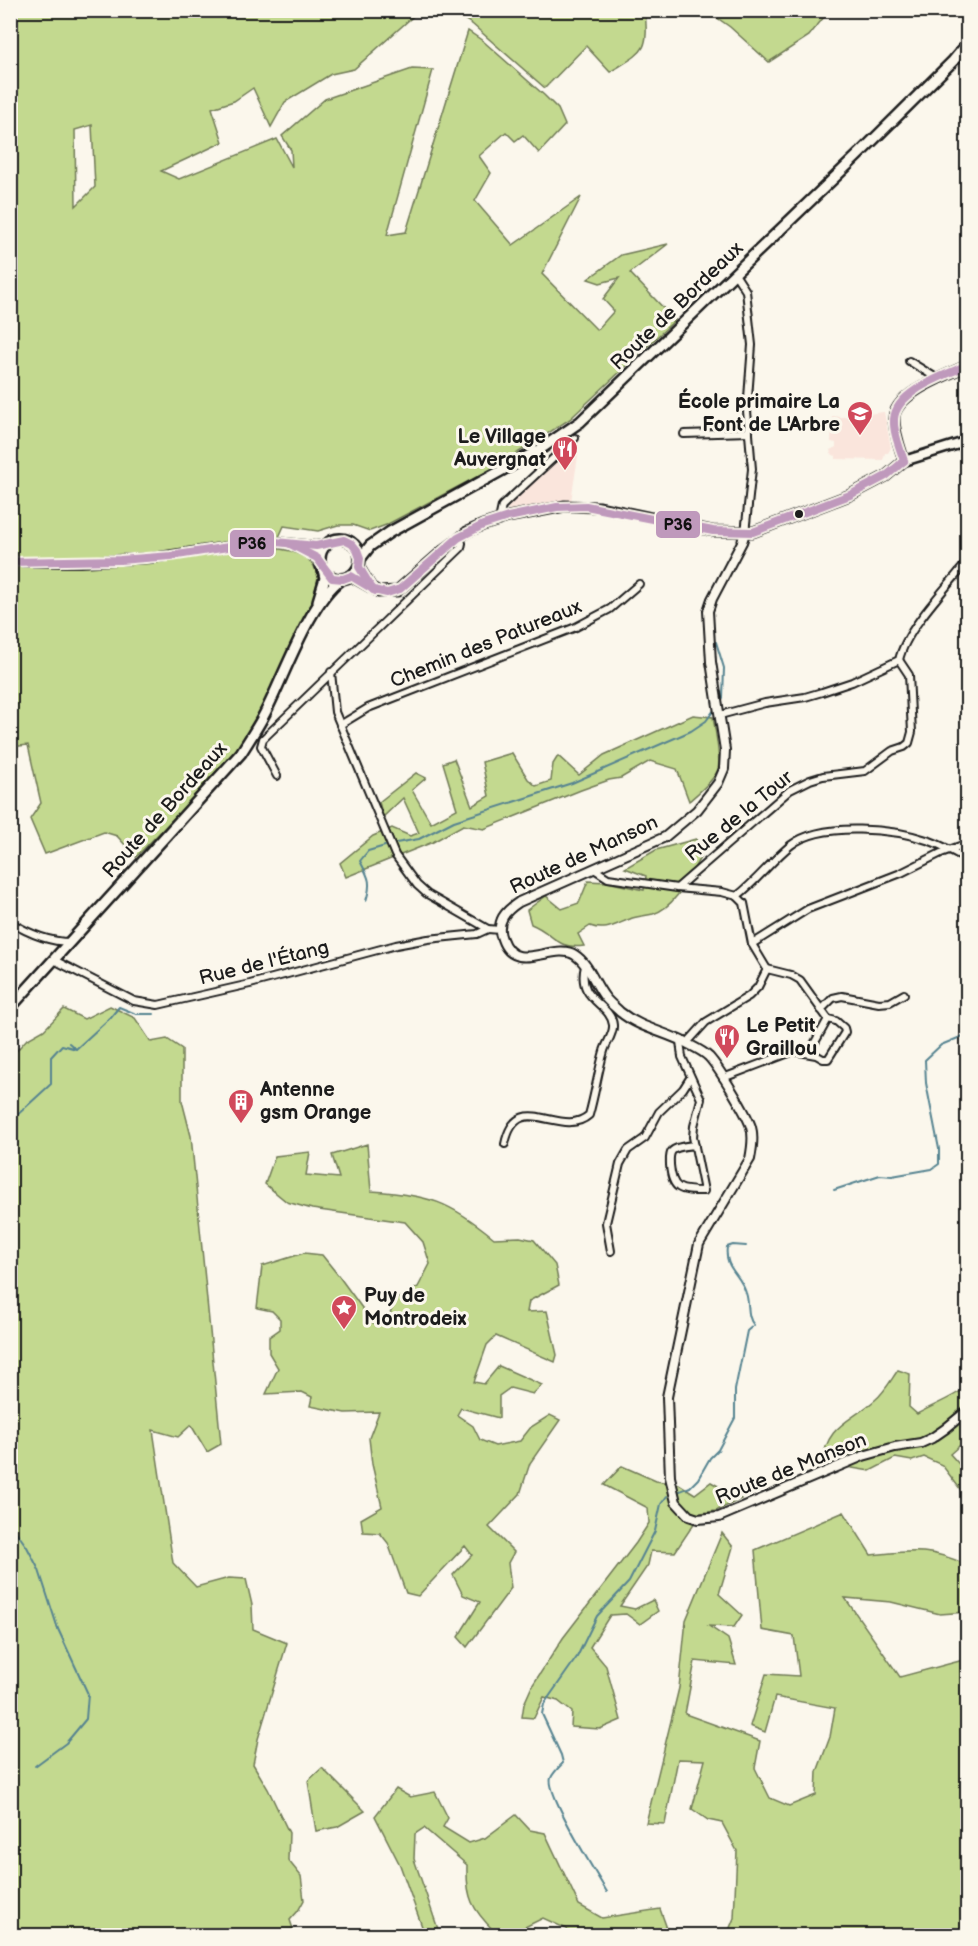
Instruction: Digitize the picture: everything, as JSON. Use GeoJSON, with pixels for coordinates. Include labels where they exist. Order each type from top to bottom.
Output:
{"type":"FeatureCollection","features":[{"type":"Feature","properties":{"kind":"main road","name":"Route de Bordeaux"},"geometry":{"type":"LineString","coordinates":[[359,563],[370,546],[390,532],[511,467],[561,437],[603,402],[953,61],[968,43]]}},
{"type":"Feature","properties":{"kind":"main road","name":"Route de Bordeaux"},"geometry":{"type":"LineString","coordinates":[[953,61],[968,50]]}},
{"type":"Feature","properties":{"kind":"main road"},"geometry":{"type":"LineString","coordinates":[[904,461],[894,421],[894,413],[902,401],[938,379],[968,365]]}},
{"type":"Feature","properties":{"kind":"main road"},"geometry":{"type":"LineString","coordinates":[[351,576],[382,593],[397,591],[458,538],[473,529],[499,520],[557,507],[586,506],[713,531],[745,533],[845,497],[886,476],[904,461],[968,441]]}},
{"type":"Feature","properties":{"kind":"main road","name":"Route de Bordeaux"},"geometry":{"type":"LineString","coordinates":[[350,542],[367,541],[390,532]]}},
{"type":"Feature","properties":{"kind":"main road"},"geometry":{"type":"LineString","coordinates":[[359,563],[351,576],[341,579],[328,575],[322,565],[321,554],[328,544],[338,540],[350,542],[356,547],[359,563],[373,590]]}},
{"type":"Feature","properties":{"kind":"main road","name":"Route de Bordeaux"},"geometry":{"type":"LineString","coordinates":[[313,614],[324,578],[322,565]]}},
{"type":"Feature","properties":{"kind":"main road","name":"Route de Bordeaux"},"geometry":{"type":"LineString","coordinates":[[10,1008],[241,753],[264,715],[313,614],[332,585],[341,579]]}},
{"type":"Feature","properties":{"kind":"street"},"geometry":{"type":"LineString","coordinates":[[735,274],[746,291],[752,345],[747,405],[752,469],[745,533]]}},
{"type":"Feature","properties":{"kind":"street"},"geometry":{"type":"LineString","coordinates":[[909,361],[938,379]]}},
{"type":"Feature","properties":{"kind":"street"},"geometry":{"type":"LineString","coordinates":[[684,434],[749,432]]}},
{"type":"Feature","properties":{"kind":"street"},"geometry":{"type":"LineString","coordinates":[[499,520],[502,506],[574,438]]}},
{"type":"Feature","properties":{"kind":"street","name":"Route de Manson"},"geometry":{"type":"LineString","coordinates":[[500,930],[504,915],[519,902],[665,837],[697,810],[711,793],[724,769],[725,750],[711,662],[708,611],[745,533]]}},
{"type":"Feature","properties":{"kind":"street"},"geometry":{"type":"LineString","coordinates":[[277,776],[261,746],[263,739],[462,548],[462,543],[458,538]]}},
{"type":"Feature","properties":{"kind":"street"},"geometry":{"type":"LineString","coordinates":[[10,562],[81,562],[152,558],[266,541],[316,546],[328,544]]}},
{"type":"Feature","properties":{"kind":"street"},"geometry":{"type":"LineString","coordinates":[[284,542],[303,549],[322,565]]}},
{"type":"Feature","properties":{"kind":"street"},"geometry":{"type":"LineString","coordinates":[[720,715],[765,703],[822,692],[852,682],[899,660],[902,648],[924,616],[968,561]]}},
{"type":"Feature","properties":{"kind":"street"},"geometry":{"type":"LineString","coordinates":[[421,570],[429,579]]}},
{"type":"Feature","properties":{"kind":"street","name":"Chemin des Patureaux"},"geometry":{"type":"LineString","coordinates":[[340,725],[368,708],[576,627],[610,609],[639,584]]}},
{"type":"Feature","properties":{"kind":"street","name":"Rue de la Tour"},"geometry":{"type":"LineString","coordinates":[[677,888],[790,790],[824,776],[865,771],[892,751],[909,743],[912,732],[909,675],[899,660]]}},
{"type":"Feature","properties":{"kind":"street"},"geometry":{"type":"LineString","coordinates":[[331,672],[335,712],[340,725],[394,855],[417,885],[427,894],[488,928],[500,930],[504,943],[511,952],[520,956],[534,957],[569,952],[576,956],[605,997],[627,1017],[684,1042]]}},
{"type":"Feature","properties":{"kind":"street"},"geometry":{"type":"LineString","coordinates":[[738,896],[750,887],[791,845],[805,836],[823,832],[869,830],[929,840],[968,860]]}},
{"type":"Feature","properties":{"kind":"street"},"geometry":{"type":"LineString","coordinates":[[752,944],[808,909],[901,873],[950,849],[968,843]]}},
{"type":"Feature","properties":{"kind":"street"},"geometry":{"type":"LineString","coordinates":[[594,869],[608,878],[738,896],[744,903],[752,944],[767,969],[791,975],[800,980],[828,1020],[836,1021],[844,1028],[845,1032],[828,1059],[794,1051],[723,1078]]}},
{"type":"Feature","properties":{"kind":"street"},"geometry":{"type":"LineString","coordinates":[[10,922],[28,932],[51,940],[70,942]]}},
{"type":"Feature","properties":{"kind":"street","name":"Rue de l'Étang"},"geometry":{"type":"LineString","coordinates":[[54,960],[134,1000],[158,1005],[250,984],[396,945],[477,934],[488,928]]}},
{"type":"Feature","properties":{"kind":"street"},"geometry":{"type":"LineString","coordinates":[[505,1144],[508,1131],[519,1118],[528,1116],[573,1122],[583,1121],[589,1115],[604,1050],[613,1032],[613,1024],[610,1017],[588,995],[585,966]]}},
{"type":"Feature","properties":{"kind":"street"},"geometry":{"type":"LineString","coordinates":[[695,1145],[677,1148],[671,1152],[669,1156],[671,1179],[675,1186],[687,1191],[704,1191],[693,1126],[701,1099],[682,1057],[684,1042],[706,1022],[749,996],[758,987],[767,969]]}},
{"type":"Feature","properties":{"kind":"street"},"geometry":{"type":"LineString","coordinates":[[821,1010],[833,998],[842,996],[879,1003],[890,1002],[904,993]]}},
{"type":"Feature","properties":{"kind":"street"},"geometry":{"type":"LineString","coordinates":[[809,1053],[828,1020]]}},
{"type":"Feature","properties":{"kind":"street","name":"Route de Manson"},"geometry":{"type":"LineString","coordinates":[[684,1042],[706,1055],[723,1078],[750,1124],[752,1147],[750,1159],[704,1234],[693,1269],[667,1397],[670,1477],[676,1502],[689,1516],[698,1519],[719,1517],[863,1456],[887,1448],[921,1443],[945,1429],[968,1410]]}},
{"type":"Feature","properties":{"kind":"street"},"geometry":{"type":"LineString","coordinates":[[611,1251],[606,1223],[620,1164],[628,1150],[645,1138],[659,1112],[690,1078]]}},
{"type":"Feature","properties":{"kind":"shaded area","name":"École primaire La Font de L'Arbre"},"geometry":{"type":"Polygon","coordinates":[[[884,412],[891,448],[888,453],[885,453],[883,460],[836,459],[836,456],[831,454],[830,450],[836,447],[836,443],[831,442],[832,416],[884,412]]]}},
{"type":"Feature","properties":{"kind":"shaded area","name":"Le Village Auvergnat"},"geometry":{"type":"Polygon","coordinates":[[[577,441],[578,456],[571,501],[511,513],[507,508],[577,441]]]}},
{"type":"Feature","properties":{"kind":"green space"},"geometry":{"type":"Polygon","coordinates":[[[10,11],[419,11],[354,69],[331,74],[285,102],[271,127],[253,88],[234,101],[212,108],[223,142],[161,171],[179,179],[277,139],[292,167],[291,150],[282,136],[325,99],[412,69],[433,70],[387,235],[406,232],[468,31],[483,41],[544,95],[558,109],[565,125],[539,153],[523,135],[515,141],[506,132],[479,156],[491,173],[475,201],[513,245],[581,197],[542,274],[597,330],[614,311],[603,299],[619,278],[600,283],[588,279],[621,255],[668,244],[630,273],[675,320],[570,419],[499,465],[386,525],[370,531],[353,525],[338,525],[318,531],[284,526],[274,548],[291,551],[307,558],[314,566],[318,577],[313,602],[259,716],[235,755],[136,857],[117,836],[104,832],[45,854],[30,819],[41,803],[28,745],[11,747],[10,11]],[[92,125],[75,130],[76,206],[95,187],[92,125]]]}},
{"type":"Feature","properties":{"kind":"green space"},"geometry":{"type":"Polygon","coordinates":[[[451,11],[645,11],[645,43],[637,55],[610,72],[586,46],[545,88],[472,24],[451,11]]]}},
{"type":"Feature","properties":{"kind":"green space"},"geometry":{"type":"Polygon","coordinates":[[[695,11],[834,11],[832,15],[824,17],[809,36],[769,62],[713,15],[695,11]]]}},
{"type":"Feature","properties":{"kind":"green space"},"geometry":{"type":"Polygon","coordinates":[[[693,715],[713,717],[719,764],[713,778],[689,801],[677,769],[650,761],[621,778],[581,790],[484,829],[463,825],[433,842],[346,877],[340,863],[373,836],[392,828],[410,836],[419,833],[403,798],[383,817],[379,802],[416,773],[426,778],[412,790],[431,823],[457,809],[443,763],[454,759],[472,806],[489,796],[482,762],[512,753],[528,779],[536,786],[551,781],[553,764],[558,756],[579,775],[604,755],[693,715]]]}},
{"type":"Feature","properties":{"kind":"green space"},"geometry":{"type":"Polygon","coordinates":[[[696,839],[701,856],[682,889],[661,910],[606,928],[590,926],[578,934],[584,946],[575,947],[561,943],[531,924],[527,910],[546,896],[562,909],[579,903],[588,881],[607,882],[644,890],[646,876],[625,868],[656,850],[696,839]]]}},
{"type":"Feature","properties":{"kind":"green space"},"geometry":{"type":"Polygon","coordinates":[[[110,1006],[135,1018],[151,1042],[167,1039],[182,1049],[182,1101],[191,1136],[221,1444],[207,1452],[191,1425],[178,1437],[153,1430],[173,1563],[196,1587],[229,1578],[246,1579],[252,1605],[253,1629],[287,1643],[258,1739],[253,1764],[289,1833],[288,1860],[301,1876],[304,1900],[290,1920],[295,1935],[11,1935],[11,1057],[26,1040],[44,1030],[64,1009],[84,1019],[110,1006]]]}},
{"type":"Feature","properties":{"kind":"green space"},"geometry":{"type":"Polygon","coordinates":[[[367,1144],[371,1191],[408,1195],[437,1202],[464,1216],[494,1238],[520,1237],[534,1240],[555,1265],[559,1285],[529,1301],[527,1312],[547,1311],[557,1355],[555,1362],[496,1336],[487,1345],[474,1382],[484,1384],[499,1366],[542,1385],[533,1394],[510,1388],[499,1396],[499,1418],[461,1408],[457,1415],[473,1426],[480,1440],[495,1446],[520,1441],[531,1427],[550,1415],[560,1420],[530,1463],[520,1494],[489,1527],[514,1552],[508,1563],[511,1588],[467,1647],[458,1637],[480,1602],[463,1595],[453,1575],[472,1555],[465,1546],[418,1596],[406,1593],[388,1543],[380,1533],[363,1532],[361,1519],[382,1507],[372,1464],[369,1438],[379,1412],[345,1413],[310,1406],[312,1397],[302,1392],[266,1394],[278,1368],[269,1353],[269,1337],[280,1329],[280,1319],[272,1311],[257,1308],[262,1266],[304,1253],[322,1255],[373,1323],[389,1317],[395,1300],[418,1287],[430,1264],[423,1242],[405,1222],[312,1209],[287,1202],[265,1184],[275,1156],[310,1152],[306,1175],[339,1178],[332,1155],[367,1144]]]}},
{"type":"Feature","properties":{"kind":"green space"},"geometry":{"type":"Polygon","coordinates":[[[898,1370],[910,1374],[909,1407],[917,1414],[967,1387],[967,1439],[950,1454],[967,1473],[967,1498],[942,1465],[924,1457],[912,1461],[895,1458],[870,1471],[823,1463],[828,1441],[834,1433],[878,1397],[898,1370]]]}},
{"type":"Feature","properties":{"kind":"green space"},"geometry":{"type":"Polygon","coordinates":[[[622,1466],[656,1481],[679,1484],[695,1494],[711,1482],[741,1499],[716,1511],[701,1513],[675,1552],[651,1551],[648,1565],[620,1606],[635,1609],[653,1600],[658,1611],[640,1624],[626,1614],[610,1615],[590,1647],[606,1666],[621,1720],[600,1729],[571,1727],[572,1712],[558,1701],[544,1697],[534,1718],[522,1717],[524,1704],[532,1686],[563,1638],[649,1523],[648,1508],[604,1485],[622,1466]]]}},
{"type":"Feature","properties":{"kind":"green space"},"geometry":{"type":"Polygon","coordinates":[[[844,1512],[871,1555],[898,1552],[930,1553],[967,1565],[967,1612],[940,1614],[891,1602],[845,1598],[900,1677],[967,1659],[967,1935],[727,1935],[734,1918],[737,1851],[722,1823],[708,1820],[692,1809],[705,1760],[678,1759],[665,1824],[646,1823],[679,1688],[686,1620],[722,1533],[733,1547],[719,1594],[742,1615],[734,1627],[709,1626],[728,1639],[736,1665],[695,1661],[685,1714],[760,1741],[755,1768],[770,1798],[789,1806],[816,1795],[817,1772],[830,1737],[835,1708],[775,1697],[765,1732],[750,1726],[766,1674],[799,1676],[794,1636],[762,1630],[755,1550],[844,1512]]]}},
{"type":"Feature","properties":{"kind":"green space"},"geometry":{"type":"Polygon","coordinates":[[[322,1768],[365,1811],[337,1827],[316,1831],[308,1781],[322,1768]]]}},
{"type":"Feature","properties":{"kind":"green space"},"geometry":{"type":"Polygon","coordinates":[[[396,1789],[410,1797],[435,1792],[448,1818],[443,1827],[469,1843],[485,1838],[516,1815],[530,1830],[545,1833],[579,1905],[602,1918],[660,1909],[669,1934],[570,1935],[567,1929],[543,1918],[523,1928],[495,1932],[476,1909],[469,1895],[467,1865],[424,1828],[415,1834],[414,1859],[440,1935],[425,1935],[400,1865],[375,1816],[396,1789]]]}},
{"type":"Feature","properties":{"kind":"waterway"},"geometry":{"type":"LineString","coordinates":[[716,642],[724,668],[723,698]]}},
{"type":"Feature","properties":{"kind":"waterway"},"geometry":{"type":"LineString","coordinates":[[396,843],[419,839],[454,821],[572,783],[691,731],[706,721],[714,710]]}},
{"type":"Feature","properties":{"kind":"waterway"},"geometry":{"type":"LineString","coordinates":[[366,901],[369,880],[360,861],[368,851],[385,846]]}},
{"type":"Feature","properties":{"kind":"waterway"},"geometry":{"type":"LineString","coordinates":[[69,1043],[76,1049],[119,1007],[136,1014],[154,1014]]}},
{"type":"Feature","properties":{"kind":"waterway"},"geometry":{"type":"LineString","coordinates":[[834,1190],[880,1175],[892,1176],[932,1169],[939,1164],[939,1149],[926,1083],[925,1060],[941,1045],[968,1034]]}},
{"type":"Feature","properties":{"kind":"waterway"},"geometry":{"type":"LineString","coordinates":[[10,1118],[15,1117],[51,1084],[51,1057],[62,1045],[76,1049]]}},
{"type":"Feature","properties":{"kind":"waterway"},"geometry":{"type":"LineString","coordinates":[[680,1491],[690,1487],[698,1479],[710,1458],[718,1450],[735,1418],[735,1390],[747,1331],[754,1325],[750,1318],[743,1286],[728,1261],[727,1247],[746,1246]]}},
{"type":"Feature","properties":{"kind":"waterway"},"geometry":{"type":"LineString","coordinates":[[607,1892],[563,1816],[551,1786],[551,1778],[563,1763],[542,1714],[544,1704],[577,1657],[597,1616],[629,1582],[655,1531],[661,1504],[667,1496]]}},
{"type":"Feature","properties":{"kind":"waterway"},"geometry":{"type":"LineString","coordinates":[[10,1523],[27,1547],[39,1570],[58,1629],[88,1694],[86,1719],[66,1743],[35,1766]]}},
{"type":"Feature","properties":{"kind":"transit line","name":"P36"},"geometry":{"type":"LineString","coordinates":[[904,461],[895,430],[894,419],[897,409],[912,392],[968,365]]}},
{"type":"Feature","properties":{"kind":"transit line","name":"P36"},"geometry":{"type":"LineString","coordinates":[[10,562],[120,560],[171,556],[266,541],[316,546],[344,540],[357,550],[360,558],[359,567],[373,590],[387,593],[400,589],[458,538],[483,525],[508,517],[557,507],[586,506],[713,531],[753,532],[850,495],[886,476],[904,461]]}},
{"type":"Feature","properties":{"kind":"transit line","name":"P36"},"geometry":{"type":"LineString","coordinates":[[290,544],[317,558],[332,578],[343,579],[351,576],[376,591]]}},
{"type":"Feature","properties":{"kind":"place","name":"École primaire La Font de L'Arbre"},"geometry":{"type":"Point","coordinates":[860,437]}},
{"type":"Feature","properties":{"kind":"place","name":"Le Village Auvergnat"},"geometry":{"type":"Point","coordinates":[565,472]}},
{"type":"Feature","properties":{"kind":"place","name":"Le Petit Graillou"},"geometry":{"type":"Point","coordinates":[727,1060]}},
{"type":"Feature","properties":{"kind":"place","name":"Antenne gsm Orange"},"geometry":{"type":"Point","coordinates":[241,1125]}},
{"type":"Feature","properties":{"kind":"place","name":"Puy de Montrodeix"},"geometry":{"type":"Point","coordinates":[344,1331]}}]}
